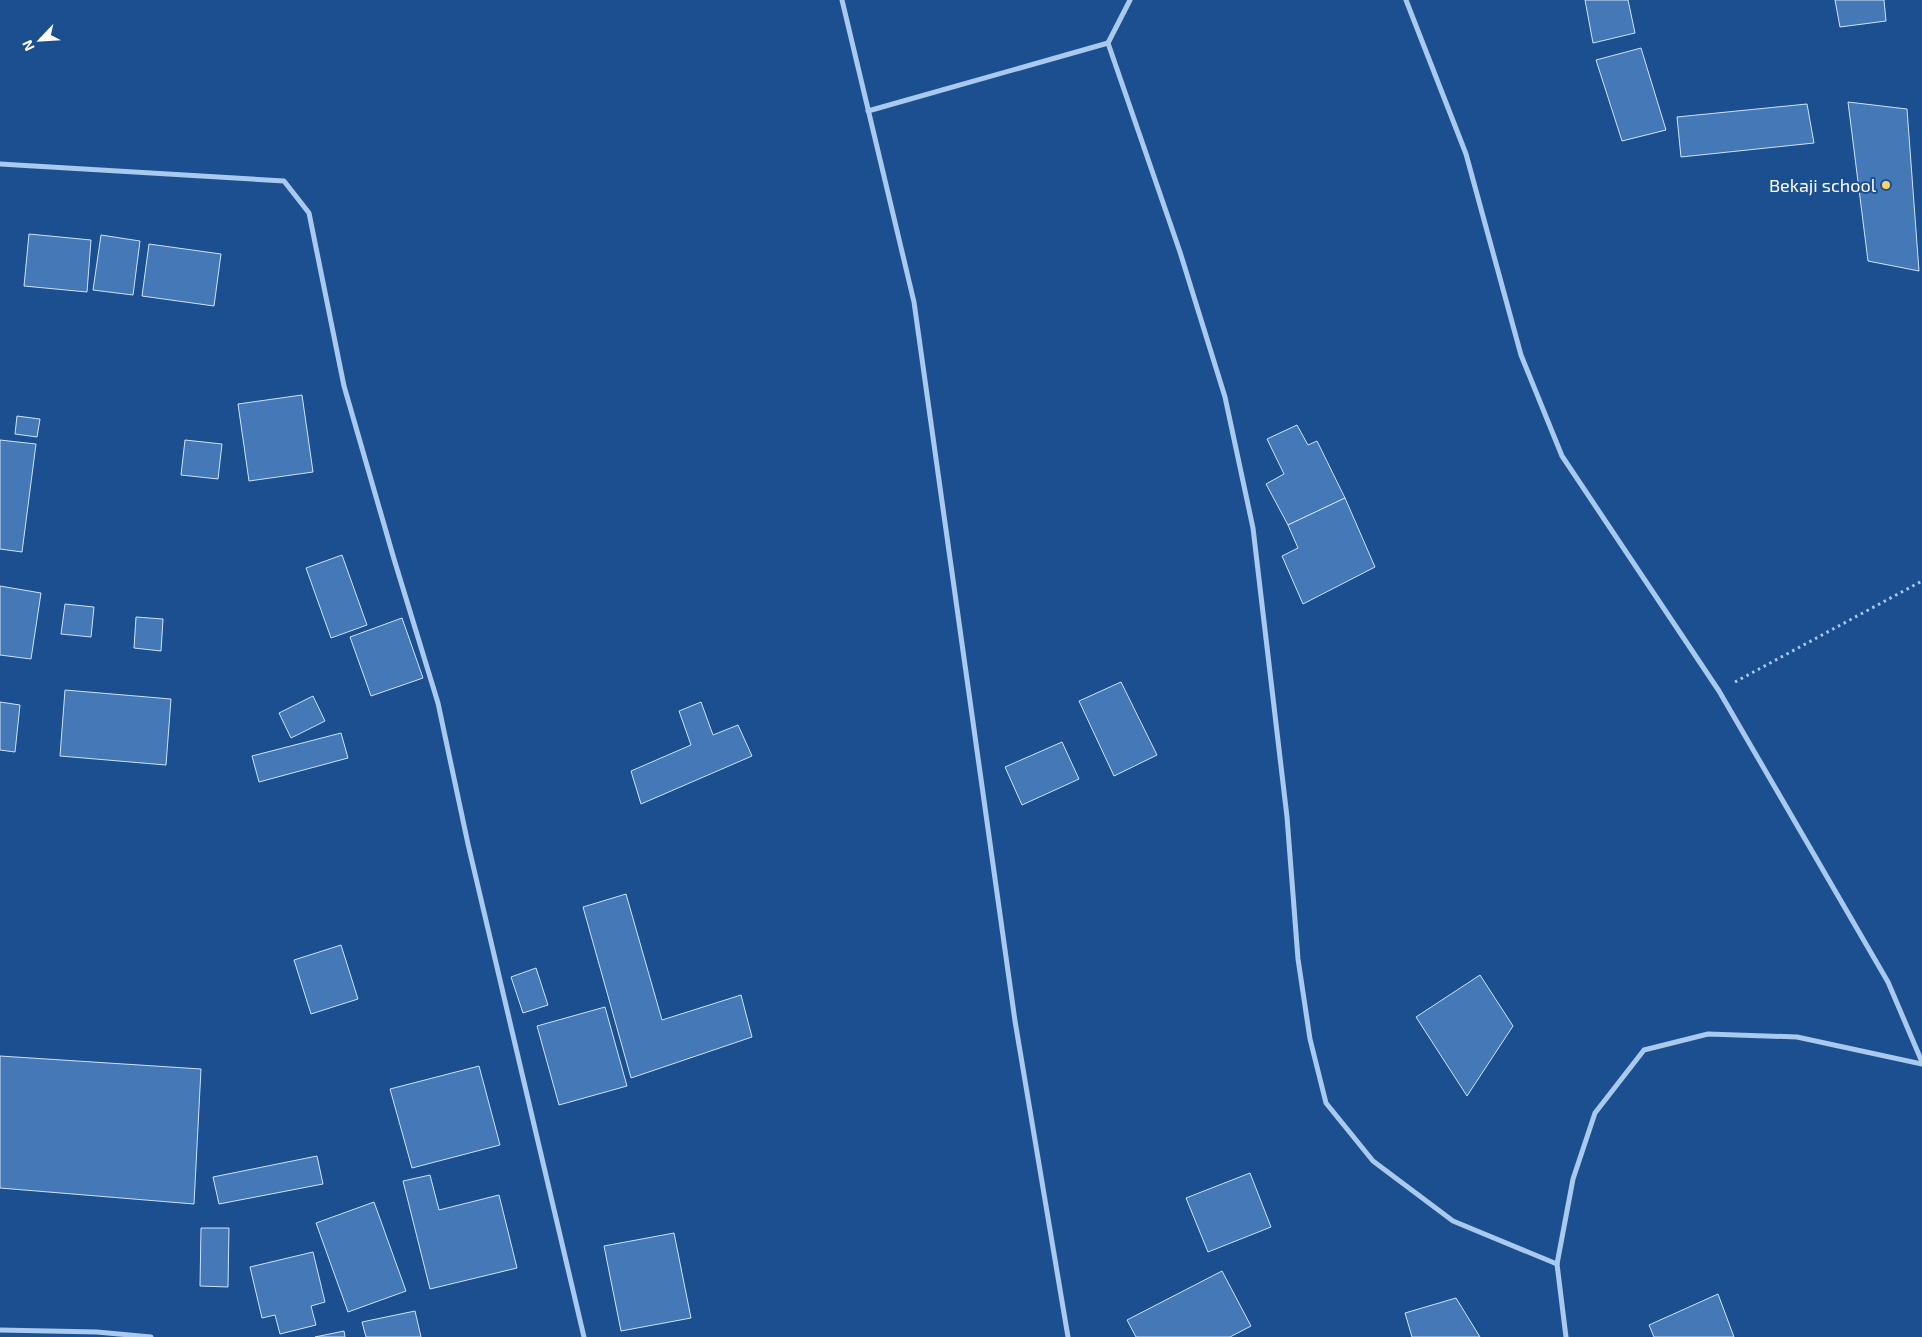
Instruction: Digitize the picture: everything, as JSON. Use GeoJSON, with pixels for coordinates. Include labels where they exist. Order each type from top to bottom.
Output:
{"type":"FeatureCollection","features":[{"type":"Feature","properties":{"kind":"street"},"geometry":{"type":"LineString","coordinates":[[842,0],[914,302],[1015,1021],[1068,1337]]}},
{"type":"Feature","properties":{"kind":"street"},"geometry":{"type":"LineString","coordinates":[[1130,0],[1108,43],[1180,252],[1225,397],[1253,528],[1287,817],[1298,959],[1310,1039],[1326,1103],[1372,1160],[1453,1221],[1557,1264]]}},
{"type":"Feature","properties":{"kind":"street"},"geometry":{"type":"LineString","coordinates":[[1406,0],[1466,154],[1521,355],[1562,456],[1719,690],[1888,982],[1922,1063]]}},
{"type":"Feature","properties":{"kind":"street"},"geometry":{"type":"LineString","coordinates":[[868,111],[1108,43]]}},
{"type":"Feature","properties":{"kind":"street"},"geometry":{"type":"LineString","coordinates":[[0,164],[284,181],[309,213],[344,386],[438,704],[468,844],[584,1337]]}},
{"type":"Feature","properties":{"kind":"street"},"geometry":{"type":"LineString","coordinates":[[1566,1337],[1557,1264],[1573,1179],[1595,1113],[1644,1050],[1708,1034],[1797,1037],[1922,1063]]}},
{"type":"Feature","properties":{"kind":"street"},"geometry":{"type":"LineString","coordinates":[[0,1330],[97,1332],[151,1337]]}},
{"type":"Feature","properties":{"kind":"path"},"geometry":{"type":"LineString","coordinates":[[1719,690],[1922,581]]}},
{"type":"Feature","properties":{"kind":"building"},"geometry":{"type":"Polygon","coordinates":[[[1585,0],[1628,0],[1635,33],[1593,43],[1585,0]]]}},
{"type":"Feature","properties":{"kind":"building"},"geometry":{"type":"Polygon","coordinates":[[[1835,0],[1884,0],[1886,21],[1840,27],[1835,0]]]}},
{"type":"Feature","properties":{"kind":"building"},"geometry":{"type":"Polygon","coordinates":[[[1641,48],[1666,130],[1622,141],[1596,60],[1641,48]]]}},
{"type":"Feature","properties":{"kind":"building","name":"Bekaji school"},"geometry":{"type":"Polygon","coordinates":[[[1848,102],[1907,109],[1919,271],[1868,261],[1848,102]]]}},
{"type":"Feature","properties":{"kind":"building"},"geometry":{"type":"Polygon","coordinates":[[[1807,104],[1814,143],[1681,157],[1677,117],[1807,104]]]}},
{"type":"Feature","properties":{"kind":"building"},"geometry":{"type":"Polygon","coordinates":[[[29,234],[91,240],[87,292],[24,286],[29,234]]]}},
{"type":"Feature","properties":{"kind":"building"},"geometry":{"type":"Polygon","coordinates":[[[101,235],[140,241],[133,295],[93,290],[101,235]]]}},
{"type":"Feature","properties":{"kind":"building"},"geometry":{"type":"Polygon","coordinates":[[[149,244],[221,254],[214,306],[142,296],[149,244]]]}},
{"type":"Feature","properties":{"kind":"building"},"geometry":{"type":"Polygon","coordinates":[[[302,395],[313,472],[249,481],[238,404],[302,395]]]}},
{"type":"Feature","properties":{"kind":"building"},"geometry":{"type":"Polygon","coordinates":[[[17,416],[40,419],[37,437],[15,434],[17,416]]]}},
{"type":"Feature","properties":{"kind":"building"},"geometry":{"type":"Polygon","coordinates":[[[1297,425],[1308,445],[1317,441],[1345,498],[1288,525],[1266,484],[1284,474],[1267,439],[1297,425]]]}},
{"type":"Feature","properties":{"kind":"building"},"geometry":{"type":"Polygon","coordinates":[[[0,440],[36,444],[22,552],[0,549],[0,440]]]}},
{"type":"Feature","properties":{"kind":"building"},"geometry":{"type":"Polygon","coordinates":[[[185,440],[222,444],[218,479],[181,475],[185,440]]]}},
{"type":"Feature","properties":{"kind":"building"},"geometry":{"type":"Polygon","coordinates":[[[1345,498],[1375,567],[1303,604],[1282,556],[1298,548],[1288,525],[1345,498]]]}},
{"type":"Feature","properties":{"kind":"building"},"geometry":{"type":"Polygon","coordinates":[[[342,555],[367,625],[331,638],[306,568],[342,555]]]}},
{"type":"Feature","properties":{"kind":"building"},"geometry":{"type":"Polygon","coordinates":[[[0,586],[41,593],[31,659],[0,655],[0,586]]]}},
{"type":"Feature","properties":{"kind":"building"},"geometry":{"type":"Polygon","coordinates":[[[65,604],[94,607],[91,637],[61,634],[65,604]]]}},
{"type":"Feature","properties":{"kind":"building"},"geometry":{"type":"Polygon","coordinates":[[[136,617],[163,619],[161,651],[134,648],[136,617]]]}},
{"type":"Feature","properties":{"kind":"building"},"geometry":{"type":"Polygon","coordinates":[[[402,618],[423,678],[371,696],[350,637],[402,618]]]}},
{"type":"Feature","properties":{"kind":"building"},"geometry":{"type":"Polygon","coordinates":[[[1121,682],[1157,755],[1114,776],[1079,701],[1121,682]]]}},
{"type":"Feature","properties":{"kind":"building"},"geometry":{"type":"Polygon","coordinates":[[[65,690],[171,699],[166,765],[60,756],[65,690]]]}},
{"type":"Feature","properties":{"kind":"building"},"geometry":{"type":"Polygon","coordinates":[[[313,696],[325,721],[291,738],[279,713],[313,696]]]}},
{"type":"Feature","properties":{"kind":"building"},"geometry":{"type":"Polygon","coordinates":[[[0,702],[20,705],[15,752],[0,750],[0,702]]]}},
{"type":"Feature","properties":{"kind":"building"},"geometry":{"type":"Polygon","coordinates":[[[701,702],[713,735],[738,725],[752,756],[641,804],[631,771],[691,745],[679,711],[701,702]]]}},
{"type":"Feature","properties":{"kind":"building"},"geometry":{"type":"Polygon","coordinates":[[[341,733],[348,758],[259,782],[252,756],[341,733]]]}},
{"type":"Feature","properties":{"kind":"building"},"geometry":{"type":"Polygon","coordinates":[[[1062,742],[1079,779],[1022,805],[1005,767],[1062,742]]]}},
{"type":"Feature","properties":{"kind":"building"},"geometry":{"type":"Polygon","coordinates":[[[626,894],[662,1020],[741,995],[752,1037],[631,1078],[583,907],[626,894]]]}},
{"type":"Feature","properties":{"kind":"building"},"geometry":{"type":"Polygon","coordinates":[[[341,945],[358,999],[311,1014],[294,960],[341,945]]]}},
{"type":"Feature","properties":{"kind":"building"},"geometry":{"type":"Polygon","coordinates":[[[536,968],[548,1005],[523,1013],[511,977],[536,968]]]}},
{"type":"Feature","properties":{"kind":"building"},"geometry":{"type":"Polygon","coordinates":[[[1480,975],[1513,1026],[1467,1096],[1416,1017],[1480,975]]]}},
{"type":"Feature","properties":{"kind":"building"},"geometry":{"type":"Polygon","coordinates":[[[605,1007],[627,1086],[559,1105],[537,1026],[605,1007]]]}},
{"type":"Feature","properties":{"kind":"building"},"geometry":{"type":"Polygon","coordinates":[[[0,1056],[201,1069],[194,1204],[0,1188],[0,1056]]]}},
{"type":"Feature","properties":{"kind":"building"},"geometry":{"type":"Polygon","coordinates":[[[479,1066],[500,1145],[412,1168],[390,1089],[479,1066]]]}},
{"type":"Feature","properties":{"kind":"building"},"geometry":{"type":"Polygon","coordinates":[[[317,1156],[323,1184],[219,1204],[213,1177],[317,1156]]]}},
{"type":"Feature","properties":{"kind":"building"},"geometry":{"type":"Polygon","coordinates":[[[1250,1173],[1271,1227],[1208,1252],[1186,1198],[1250,1173]]]}},
{"type":"Feature","properties":{"kind":"building"},"geometry":{"type":"Polygon","coordinates":[[[430,1175],[439,1210],[499,1195],[517,1268],[430,1289],[403,1181],[430,1175]]]}},
{"type":"Feature","properties":{"kind":"building"},"geometry":{"type":"Polygon","coordinates":[[[374,1202],[406,1291],[348,1312],[316,1223],[374,1202]]]}},
{"type":"Feature","properties":{"kind":"building"},"geometry":{"type":"Polygon","coordinates":[[[201,1228],[229,1228],[228,1287],[200,1286],[201,1228]]]}},
{"type":"Feature","properties":{"kind":"building"},"geometry":{"type":"Polygon","coordinates":[[[674,1233],[691,1318],[621,1331],[604,1246],[674,1233]]]}},
{"type":"Feature","properties":{"kind":"building"},"geometry":{"type":"Polygon","coordinates":[[[313,1252],[325,1302],[311,1306],[316,1325],[280,1334],[275,1315],[262,1318],[250,1267],[313,1252]]]}},
{"type":"Feature","properties":{"kind":"building"},"geometry":{"type":"Polygon","coordinates":[[[1222,1271],[1251,1326],[1230,1337],[1136,1337],[1127,1320],[1222,1271]]]}},
{"type":"Feature","properties":{"kind":"building"},"geometry":{"type":"Polygon","coordinates":[[[1718,1294],[1734,1337],[1654,1337],[1649,1325],[1718,1294]]]}},
{"type":"Feature","properties":{"kind":"building"},"geometry":{"type":"Polygon","coordinates":[[[1456,1298],[1480,1337],[1412,1337],[1405,1313],[1456,1298]]]}},
{"type":"Feature","properties":{"kind":"building"},"geometry":{"type":"Polygon","coordinates":[[[415,1311],[421,1337],[366,1337],[362,1322],[415,1311]]]}},
{"type":"Feature","properties":{"kind":"building"},"geometry":{"type":"Polygon","coordinates":[[[344,1331],[345,1337],[315,1337],[344,1331]]]}},
{"type":"Feature","properties":{"kind":"place","name":"Bekaji school"},"geometry":{"type":"Point","coordinates":[1886,185]}}]}
